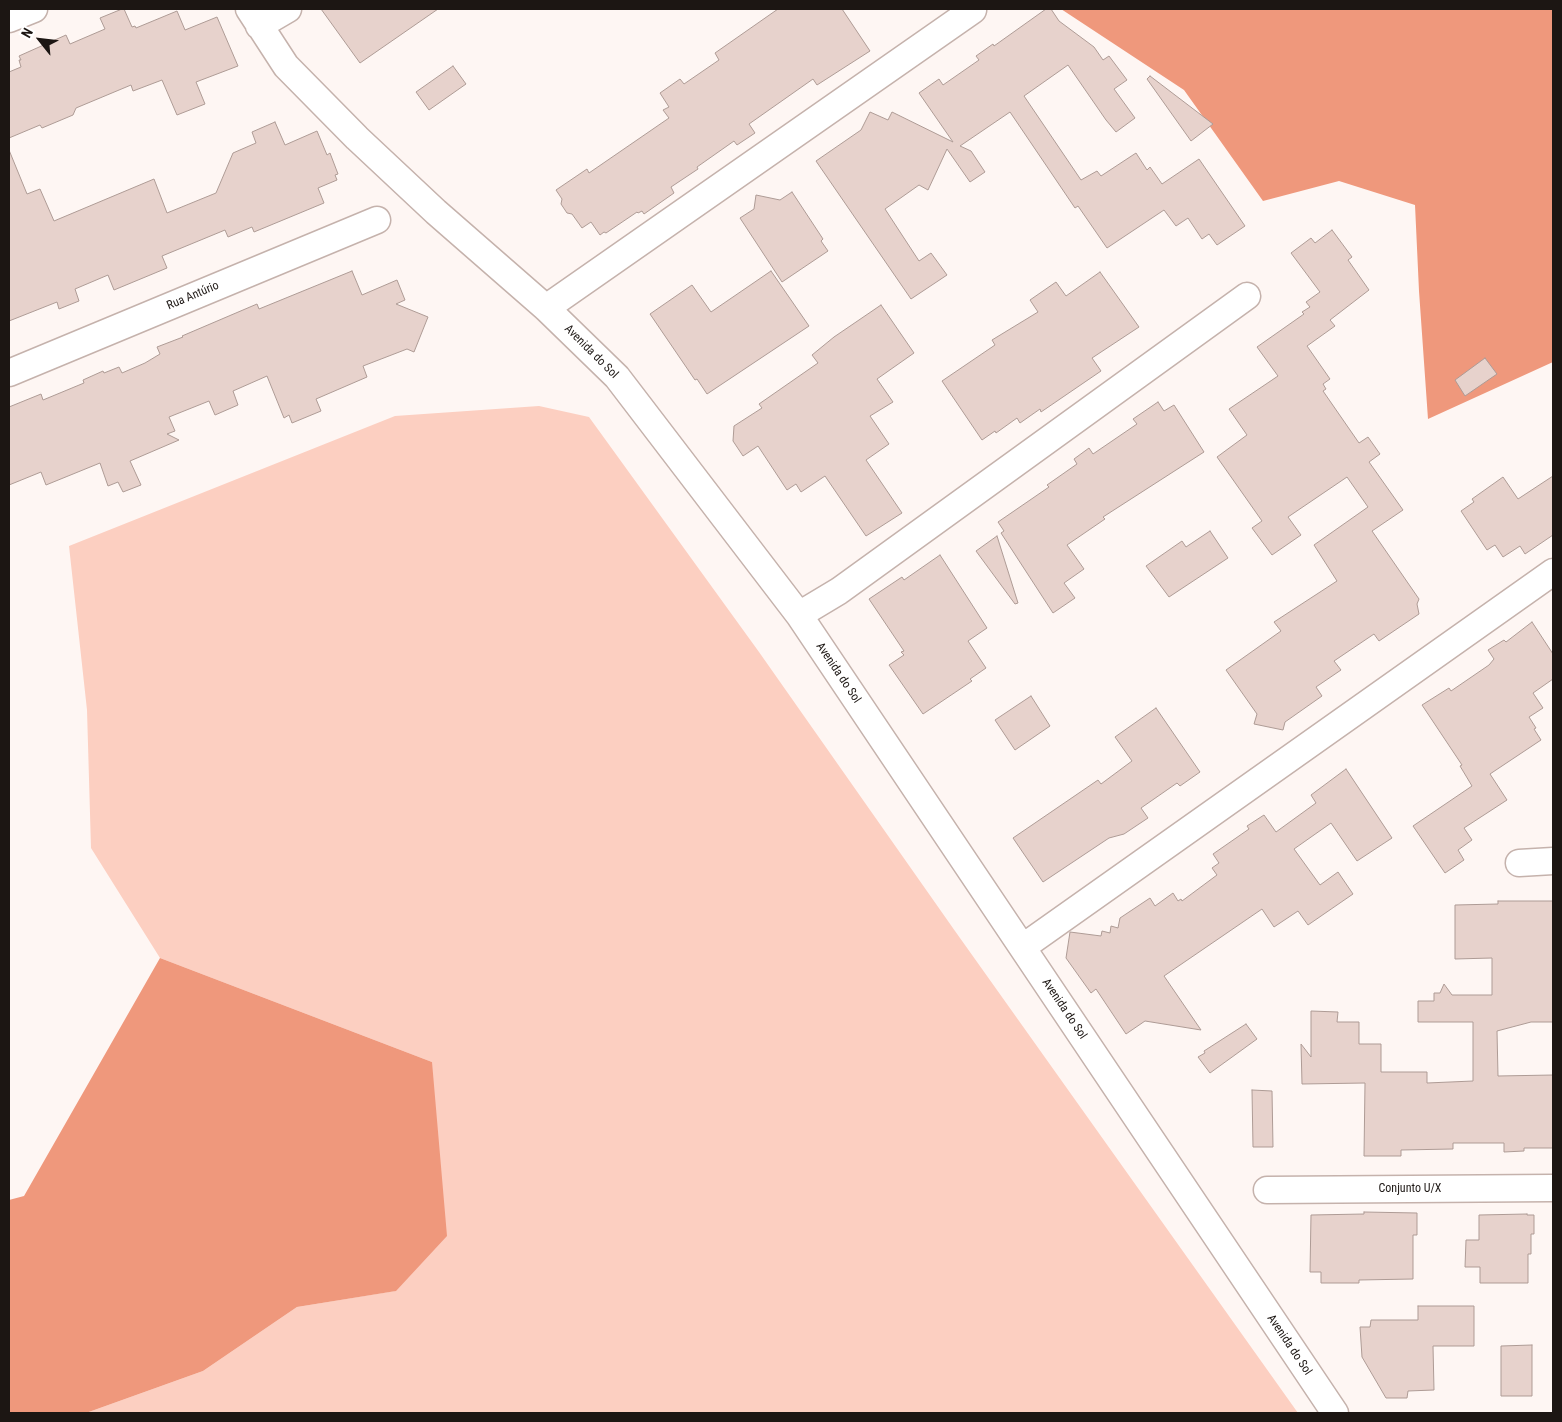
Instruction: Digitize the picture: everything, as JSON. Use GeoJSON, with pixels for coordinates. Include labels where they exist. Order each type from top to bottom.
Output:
{"type":"FeatureCollection","features":[{"type":"Feature","properties":{"kind":"street"},"geometry":{"type":"LineString","coordinates":[[9,19],[34,9]]}},
{"type":"Feature","properties":{"kind":"street"},"geometry":{"type":"LineString","coordinates":[[254,18],[288,9]]}},
{"type":"Feature","properties":{"kind":"street"},"geometry":{"type":"LineString","coordinates":[[546,308],[973,10]]}},
{"type":"Feature","properties":{"kind":"street","name":"Avenida do Sol"},"geometry":{"type":"LineString","coordinates":[[254,18],[286,66],[357,138],[436,212],[546,308],[617,377],[799,615],[1335,1413]]}},
{"type":"Feature","properties":{"kind":"street","name":"Rua Antúrio"},"geometry":{"type":"LineString","coordinates":[[9,373],[377,220]]}},
{"type":"Feature","properties":{"kind":"street"},"geometry":{"type":"LineString","coordinates":[[799,615],[840,591],[1247,296]]}},
{"type":"Feature","properties":{"kind":"street"},"geometry":{"type":"LineString","coordinates":[[1023,947],[1553,572]]}},
{"type":"Feature","properties":{"kind":"street"},"geometry":{"type":"LineString","coordinates":[[1519,863],[1553,861]]}},
{"type":"Feature","properties":{"kind":"street","name":"Conjunto U/X"},"geometry":{"type":"LineString","coordinates":[[1267,1190],[1553,1188]]}},
{"type":"Feature","properties":{"kind":"shaded area"},"geometry":{"type":"Polygon","coordinates":[[[1061,9],[1553,9],[1553,362],[1428,419],[1415,205],[1339,181],[1263,201],[1184,90],[1061,9]]]}},
{"type":"Feature","properties":{"kind":"shaded area"},"geometry":{"type":"Polygon","coordinates":[[[539,406],[589,417],[759,652],[1298,1413],[86,1413],[203,1371],[297,1307],[395,1291],[432,1062],[160,958],[91,848],[87,710],[69,546],[395,416],[539,406]]]}},
{"type":"Feature","properties":{"kind":"shaded area"},"geometry":{"type":"Polygon","coordinates":[[[160,958],[432,1062],[447,1236],[396,1291],[297,1307],[203,1371],[86,1413],[9,1413],[9,1200],[24,1196],[160,958]]]}},
{"type":"Feature","properties":{"kind":"building"},"geometry":{"type":"Polygon","coordinates":[[[124,9],[132,27],[135,26],[136,28],[177,11],[185,30],[217,17],[238,66],[196,82],[205,104],[177,115],[162,80],[133,91],[131,85],[76,108],[73,115],[42,128],[40,125],[9,138],[9,72],[21,67],[19,56],[66,35],[70,44],[105,29],[100,18],[124,9]]]}},
{"type":"Feature","properties":{"kind":"building"},"geometry":{"type":"Polygon","coordinates":[[[321,9],[438,9],[360,63],[321,9]]]}},
{"type":"Feature","properties":{"kind":"building"},"geometry":{"type":"Polygon","coordinates":[[[778,9],[842,9],[870,51],[817,85],[813,79],[749,124],[755,133],[737,145],[734,141],[697,167],[698,169],[671,187],[674,193],[644,214],[642,211],[637,212],[600,235],[591,222],[582,228],[572,214],[567,213],[561,204],[562,199],[556,190],[587,169],[589,173],[669,118],[663,110],[669,107],[660,93],[680,79],[684,84],[719,60],[715,53],[778,9]]]}},
{"type":"Feature","properties":{"kind":"building"},"geometry":{"type":"Polygon","coordinates":[[[1046,9],[1051,9],[1059,21],[1094,47],[1103,60],[1109,56],[1127,80],[1114,89],[1135,118],[1116,132],[1068,65],[1024,96],[1081,180],[1097,171],[1101,176],[1136,153],[1147,170],[1150,167],[1162,184],[1199,159],[1245,226],[1217,245],[1209,234],[1202,239],[1188,218],[1176,226],[1164,210],[1107,248],[1078,206],[1075,208],[1010,112],[960,146],[971,151],[985,172],[970,182],[947,149],[928,190],[919,185],[885,209],[919,261],[931,253],[947,275],[911,299],[816,161],[861,130],[870,112],[888,120],[892,112],[953,142],[919,93],[939,79],[943,85],[979,60],[976,56],[993,44],[994,46],[1046,9]]]}},
{"type":"Feature","properties":{"kind":"building"},"geometry":{"type":"Polygon","coordinates":[[[453,66],[466,84],[429,110],[416,92],[453,66]]]}},
{"type":"Feature","properties":{"kind":"building"},"geometry":{"type":"Polygon","coordinates":[[[1150,76],[1213,124],[1191,141],[1147,79],[1150,76]]]}},
{"type":"Feature","properties":{"kind":"building"},"geometry":{"type":"Polygon","coordinates":[[[275,122],[285,145],[317,131],[327,155],[330,153],[338,174],[335,175],[337,180],[318,188],[324,203],[254,232],[252,227],[228,237],[225,230],[162,256],[167,268],[114,290],[108,275],[75,289],[79,301],[59,309],[57,302],[9,321],[9,150],[27,194],[40,189],[54,221],[154,179],[167,213],[216,193],[233,153],[256,143],[252,132],[275,122]]]}},
{"type":"Feature","properties":{"kind":"building"},"geometry":{"type":"Polygon","coordinates":[[[792,192],[823,239],[821,241],[828,251],[782,282],[740,218],[754,209],[756,195],[780,200],[792,192]]]}},
{"type":"Feature","properties":{"kind":"building"},"geometry":{"type":"Polygon","coordinates":[[[1332,230],[1352,257],[1348,260],[1369,290],[1330,320],[1335,326],[1307,346],[1330,379],[1323,384],[1326,389],[1323,391],[1359,443],[1368,437],[1380,454],[1369,462],[1403,510],[1372,531],[1419,599],[1417,604],[1419,614],[1379,641],[1374,634],[1334,661],[1341,670],[1316,687],[1322,696],[1285,722],[1283,730],[1254,724],[1257,714],[1226,670],[1281,631],[1274,622],[1337,581],[1314,545],[1368,507],[1347,477],[1288,517],[1301,535],[1272,555],[1252,528],[1262,521],[1217,457],[1247,435],[1229,409],[1278,376],[1257,347],[1304,314],[1302,312],[1310,307],[1306,302],[1320,292],[1291,253],[1311,238],[1315,243],[1332,230]]]}},
{"type":"Feature","properties":{"kind":"building"},"geometry":{"type":"Polygon","coordinates":[[[352,271],[362,295],[397,280],[405,300],[396,304],[428,317],[414,352],[407,349],[363,366],[367,377],[316,399],[321,411],[292,423],[289,415],[284,418],[267,376],[233,391],[238,405],[215,415],[209,401],[169,417],[175,431],[167,434],[179,440],[130,461],[141,485],[123,492],[118,482],[108,486],[100,463],[46,485],[41,472],[9,485],[9,407],[41,394],[43,400],[84,383],[83,380],[103,371],[104,373],[119,367],[122,373],[160,354],[157,347],[257,304],[259,309],[352,271]]]}},
{"type":"Feature","properties":{"kind":"building"},"geometry":{"type":"Polygon","coordinates":[[[771,271],[809,326],[707,394],[697,379],[695,380],[650,314],[692,285],[711,312],[771,271]]]}},
{"type":"Feature","properties":{"kind":"building"},"geometry":{"type":"Polygon","coordinates":[[[1100,272],[1139,327],[1092,358],[1101,371],[1041,412],[1040,409],[1020,423],[1017,418],[996,433],[995,431],[982,440],[942,381],[995,345],[992,340],[1038,312],[1030,300],[1056,282],[1066,296],[1100,272]]]}},
{"type":"Feature","properties":{"kind":"building"},"geometry":{"type":"Polygon","coordinates":[[[881,305],[914,353],[877,379],[893,402],[870,416],[889,444],[866,460],[902,513],[866,536],[825,476],[801,492],[796,484],[787,490],[758,446],[743,456],[733,441],[734,426],[762,408],[759,404],[818,363],[812,355],[834,337],[881,305]]]}},
{"type":"Feature","properties":{"kind":"building"},"geometry":{"type":"Polygon","coordinates":[[[1485,358],[1497,374],[1465,396],[1455,380],[1485,358]]]}},
{"type":"Feature","properties":{"kind":"building"},"geometry":{"type":"Polygon","coordinates":[[[1158,402],[1164,411],[1174,405],[1204,452],[1103,517],[1105,519],[1067,545],[1084,569],[1064,583],[1075,598],[1053,613],[1001,533],[1004,531],[998,522],[1049,487],[1047,485],[1077,464],[1074,459],[1089,448],[1093,454],[1137,424],[1133,419],[1158,402]]]}},
{"type":"Feature","properties":{"kind":"building"},"geometry":{"type":"Polygon","coordinates":[[[1553,476],[1553,535],[1525,554],[1520,546],[1503,557],[1495,545],[1487,550],[1461,511],[1474,502],[1472,499],[1503,477],[1518,499],[1553,476]]]}},
{"type":"Feature","properties":{"kind":"building"},"geometry":{"type":"Polygon","coordinates":[[[1210,531],[1228,558],[1169,597],[1146,566],[1182,541],[1186,547],[1210,531]]]}},
{"type":"Feature","properties":{"kind":"building"},"geometry":{"type":"Polygon","coordinates":[[[997,536],[1018,603],[1015,604],[976,551],[997,536]]]}},
{"type":"Feature","properties":{"kind":"building"},"geometry":{"type":"Polygon","coordinates":[[[940,555],[987,628],[968,641],[986,668],[970,679],[972,681],[923,714],[889,665],[904,655],[901,652],[904,651],[869,599],[902,577],[904,580],[940,555]]]}},
{"type":"Feature","properties":{"kind":"building"},"geometry":{"type":"Polygon","coordinates":[[[1532,622],[1553,654],[1553,679],[1533,693],[1543,708],[1529,717],[1541,740],[1490,774],[1507,800],[1464,828],[1472,840],[1458,850],[1464,860],[1445,873],[1413,826],[1472,786],[1460,766],[1462,765],[1422,705],[1449,688],[1451,691],[1489,665],[1494,659],[1488,650],[1504,640],[1506,642],[1532,622]]]}},
{"type":"Feature","properties":{"kind":"building"},"geometry":{"type":"Polygon","coordinates":[[[1031,696],[1050,726],[1015,750],[995,720],[1031,696]]]}},
{"type":"Feature","properties":{"kind":"building"},"geometry":{"type":"Polygon","coordinates":[[[1156,708],[1200,772],[1180,786],[1177,783],[1141,808],[1148,818],[1124,834],[1109,838],[1043,882],[1013,838],[1098,780],[1101,784],[1132,761],[1115,737],[1156,708]]]}},
{"type":"Feature","properties":{"kind":"building"},"geometry":{"type":"Polygon","coordinates":[[[1346,769],[1392,838],[1357,861],[1331,823],[1294,849],[1320,885],[1338,872],[1353,894],[1308,925],[1298,911],[1274,927],[1262,909],[1164,976],[1201,1030],[1145,1021],[1126,1034],[1096,989],[1091,993],[1066,958],[1070,932],[1101,936],[1102,931],[1110,933],[1111,926],[1118,928],[1120,918],[1150,898],[1155,906],[1173,893],[1178,901],[1181,899],[1182,901],[1217,875],[1212,868],[1219,863],[1213,854],[1249,829],[1247,826],[1264,815],[1276,832],[1316,803],[1311,795],[1346,769]]]}},
{"type":"Feature","properties":{"kind":"building"},"geometry":{"type":"Polygon","coordinates":[[[1498,901],[1553,901],[1553,1022],[1531,1022],[1497,1031],[1498,1076],[1553,1075],[1553,1148],[1524,1148],[1524,1151],[1504,1152],[1504,1143],[1453,1143],[1453,1149],[1401,1150],[1401,1156],[1364,1156],[1365,1083],[1302,1084],[1301,1044],[1311,1057],[1311,1011],[1338,1012],[1337,1022],[1359,1022],[1359,1044],[1381,1044],[1381,1072],[1427,1072],[1427,1083],[1473,1081],[1473,1022],[1418,1022],[1418,1001],[1434,1001],[1434,993],[1440,993],[1444,984],[1452,995],[1492,995],[1492,958],[1455,959],[1455,905],[1498,904],[1498,901]]]}},
{"type":"Feature","properties":{"kind":"building"},"geometry":{"type":"Polygon","coordinates":[[[1246,1024],[1257,1039],[1210,1073],[1198,1057],[1205,1053],[1204,1051],[1246,1024]]]}},
{"type":"Feature","properties":{"kind":"building"},"geometry":{"type":"Polygon","coordinates":[[[1252,1090],[1272,1091],[1273,1147],[1253,1147],[1252,1090]]]}},
{"type":"Feature","properties":{"kind":"building"},"geometry":{"type":"Polygon","coordinates":[[[1364,1212],[1417,1213],[1417,1235],[1413,1235],[1413,1279],[1359,1280],[1359,1283],[1321,1283],[1321,1272],[1310,1272],[1311,1215],[1364,1214],[1364,1212]]]}},
{"type":"Feature","properties":{"kind":"building"},"geometry":{"type":"Polygon","coordinates":[[[1479,1215],[1534,1215],[1534,1234],[1531,1234],[1531,1254],[1528,1254],[1528,1283],[1480,1283],[1480,1267],[1465,1267],[1466,1240],[1479,1240],[1479,1215]]]}},
{"type":"Feature","properties":{"kind":"building"},"geometry":{"type":"Polygon","coordinates":[[[1418,1306],[1474,1306],[1474,1346],[1433,1346],[1434,1390],[1408,1391],[1407,1398],[1386,1398],[1362,1357],[1360,1327],[1370,1327],[1371,1320],[1418,1320],[1418,1306]]]}},
{"type":"Feature","properties":{"kind":"building"},"geometry":{"type":"Polygon","coordinates":[[[1532,1345],[1532,1396],[1501,1396],[1501,1346],[1532,1345]]]}}]}
